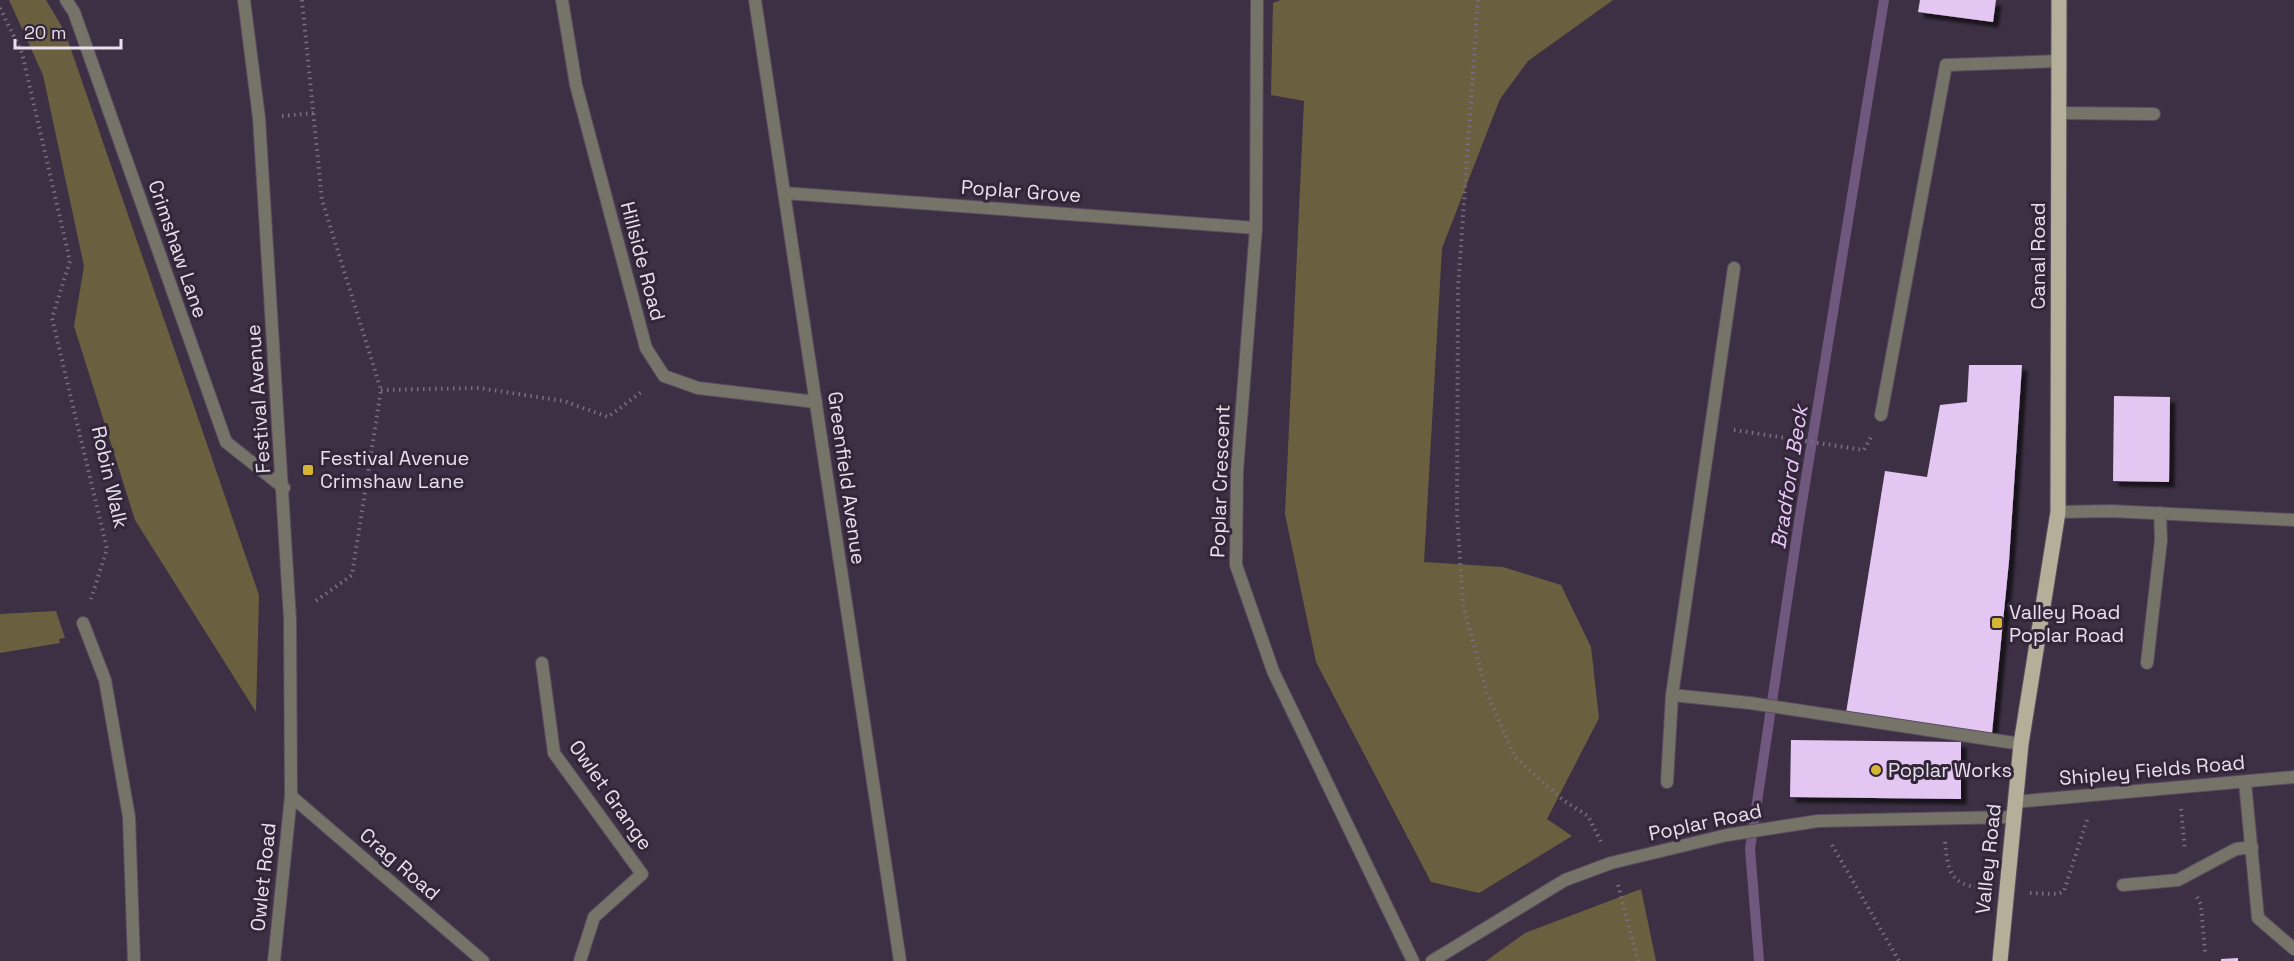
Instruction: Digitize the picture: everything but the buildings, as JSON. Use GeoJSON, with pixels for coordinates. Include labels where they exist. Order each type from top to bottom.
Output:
{"type":"FeatureCollection","features":[{"type":"Feature","properties":{"kind":"main road","name":"Canal Road"},"geometry":{"type":"LineString","coordinates":[[2058,513],[2059,0]]}},
{"type":"Feature","properties":{"kind":"main road","name":"Valley Road"},"geometry":{"type":"LineString","coordinates":[[2000,961],[2021,744],[2058,513]]}},
{"type":"Feature","properties":{"kind":"street","name":"Crimshaw Lane"},"geometry":{"type":"LineString","coordinates":[[66,0],[74,12],[226,442],[284,488]]}},
{"type":"Feature","properties":{"kind":"street","name":"Festival Avenue"},"geometry":{"type":"LineString","coordinates":[[244,0],[259,118],[284,488],[290,619],[291,796]]}},
{"type":"Feature","properties":{"kind":"street","name":"Hillside Road"},"geometry":{"type":"LineString","coordinates":[[562,0],[576,85],[646,348],[664,376]]}},
{"type":"Feature","properties":{"kind":"street","name":"Greenfield Avenue"},"geometry":{"type":"LineString","coordinates":[[755,0],[900,961]]}},
{"type":"Feature","properties":{"kind":"street","name":"Poplar Crescent"},"geometry":{"type":"LineString","coordinates":[[1257,0],[1256,228],[1237,471],[1236,565],[1273,670],[1413,961]]}},
{"type":"Feature","properties":{"kind":"street"},"geometry":{"type":"LineString","coordinates":[[1881,415],[1946,65],[2059,61]]}},
{"type":"Feature","properties":{"kind":"street"},"geometry":{"type":"LineString","coordinates":[[2059,113],[2154,114]]}},
{"type":"Feature","properties":{"kind":"street","name":"Poplar Grove"},"geometry":{"type":"LineString","coordinates":[[784,193],[1256,228]]}},
{"type":"Feature","properties":{"kind":"street"},"geometry":{"type":"LineString","coordinates":[[1667,782],[1672,695],[1734,268]]}},
{"type":"Feature","properties":{"kind":"street"},"geometry":{"type":"LineString","coordinates":[[664,376],[698,388],[816,402]]}},
{"type":"Feature","properties":{"kind":"street"},"geometry":{"type":"LineString","coordinates":[[2058,513],[2111,511],[2294,520]]}},
{"type":"Feature","properties":{"kind":"street"},"geometry":{"type":"LineString","coordinates":[[2147,663],[2161,540],[2160,513]]}},
{"type":"Feature","properties":{"kind":"street"},"geometry":{"type":"LineString","coordinates":[[83,623],[105,680],[129,817],[134,961]]}},
{"type":"Feature","properties":{"kind":"street","name":"Owlet Grange"},"geometry":{"type":"LineString","coordinates":[[542,663],[554,753],[642,874],[594,917],[580,961]]}},
{"type":"Feature","properties":{"kind":"street"},"geometry":{"type":"LineString","coordinates":[[1672,695],[1750,703],[2021,744]]}},
{"type":"Feature","properties":{"kind":"street","name":"Shipley Fields Road"},"geometry":{"type":"LineString","coordinates":[[2013,810],[2091,795],[2294,777]]}},
{"type":"Feature","properties":{"kind":"street"},"geometry":{"type":"LineString","coordinates":[[2245,782],[2258,918],[2294,950]]}},
{"type":"Feature","properties":{"kind":"street","name":"Owlet Road"},"geometry":{"type":"LineString","coordinates":[[274,961],[291,796]]}},
{"type":"Feature","properties":{"kind":"street","name":"Crag Road"},"geometry":{"type":"LineString","coordinates":[[291,796],[483,961]]}},
{"type":"Feature","properties":{"kind":"street","name":"Poplar Road"},"geometry":{"type":"LineString","coordinates":[[1432,961],[1565,880],[1611,863],[1727,835],[1818,821],[1943,819],[2013,810]]}},
{"type":"Feature","properties":{"kind":"street"},"geometry":{"type":"LineString","coordinates":[[2123,885],[2178,880],[2236,849],[2252,847]]}},
{"type":"Feature","properties":{"kind":"path"},"geometry":{"type":"LineString","coordinates":[[290,619],[352,575],[381,390],[322,200],[302,0]]}},
{"type":"Feature","properties":{"kind":"path"},"geometry":{"type":"LineString","coordinates":[[1478,0],[1458,288],[1457,514],[1463,605],[1487,693],[1515,757],[1563,800],[1588,816],[1611,863],[1630,922],[1638,961]]}},
{"type":"Feature","properties":{"kind":"path","name":"Robin Walk"},"geometry":{"type":"LineString","coordinates":[[0,9],[22,53],[70,261],[52,318],[107,549],[83,623]]}},
{"type":"Feature","properties":{"kind":"path"},"geometry":{"type":"LineString","coordinates":[[259,118],[314,113]]}},
{"type":"Feature","properties":{"kind":"path"},"geometry":{"type":"LineString","coordinates":[[381,390],[479,388],[564,400],[608,417],[664,376]]}},
{"type":"Feature","properties":{"kind":"path"},"geometry":{"type":"LineString","coordinates":[[1761,434],[1864,450],[1881,415]]}},
{"type":"Feature","properties":{"kind":"path"},"geometry":{"type":"LineString","coordinates":[[2046,895],[2064,891],[2088,815],[2091,795]]}},
{"type":"Feature","properties":{"kind":"path"},"geometry":{"type":"LineString","coordinates":[[1943,819],[1947,864],[1954,878],[1963,885],[1975,887]]}},
{"type":"Feature","properties":{"kind":"path"},"geometry":{"type":"LineString","coordinates":[[1818,821],[1899,961]]}},
{"type":"Feature","properties":{"kind":"shaded area"},"geometry":{"type":"Polygon","coordinates":[[[9,0],[46,0],[65,32],[259,595],[256,712],[135,520],[74,326],[84,266],[43,75],[9,0]]]}},
{"type":"Feature","properties":{"kind":"shaded area"},"geometry":{"type":"Polygon","coordinates":[[[1281,0],[1613,0],[1528,61],[1500,99],[1442,248],[1424,562],[1503,567],[1561,585],[1591,647],[1599,718],[1547,819],[1572,836],[1479,893],[1431,882],[1316,662],[1285,514],[1304,101],[1271,95],[1273,3],[1281,0]]]}},
{"type":"Feature","properties":{"kind":"shaded area"},"geometry":{"type":"Polygon","coordinates":[[[56,611],[65,638],[59,639],[60,643],[0,653],[0,614],[56,611]]]}},
{"type":"Feature","properties":{"kind":"shaded area"},"geometry":{"type":"Polygon","coordinates":[[[1641,889],[1656,961],[1486,961],[1525,933],[1641,889]]]}},
{"type":"Feature","properties":{"kind":"waterway","name":"Bradford Beck"},"geometry":{"type":"LineString","coordinates":[[1759,961],[1750,849],[1799,521],[1884,0]]}},
{"type":"Feature","properties":{"kind":"place","name":"Festival Avenue Crimshaw Lane"},"geometry":{"type":"Point","coordinates":[308,470]}},
{"type":"Feature","properties":{"kind":"place","name":"Valley Road Poplar Road"},"geometry":{"type":"Point","coordinates":[1997,623]}},
{"type":"Feature","properties":{"kind":"place","name":"Poplar Works"},"geometry":{"type":"Point","coordinates":[1876,770]}}]}
